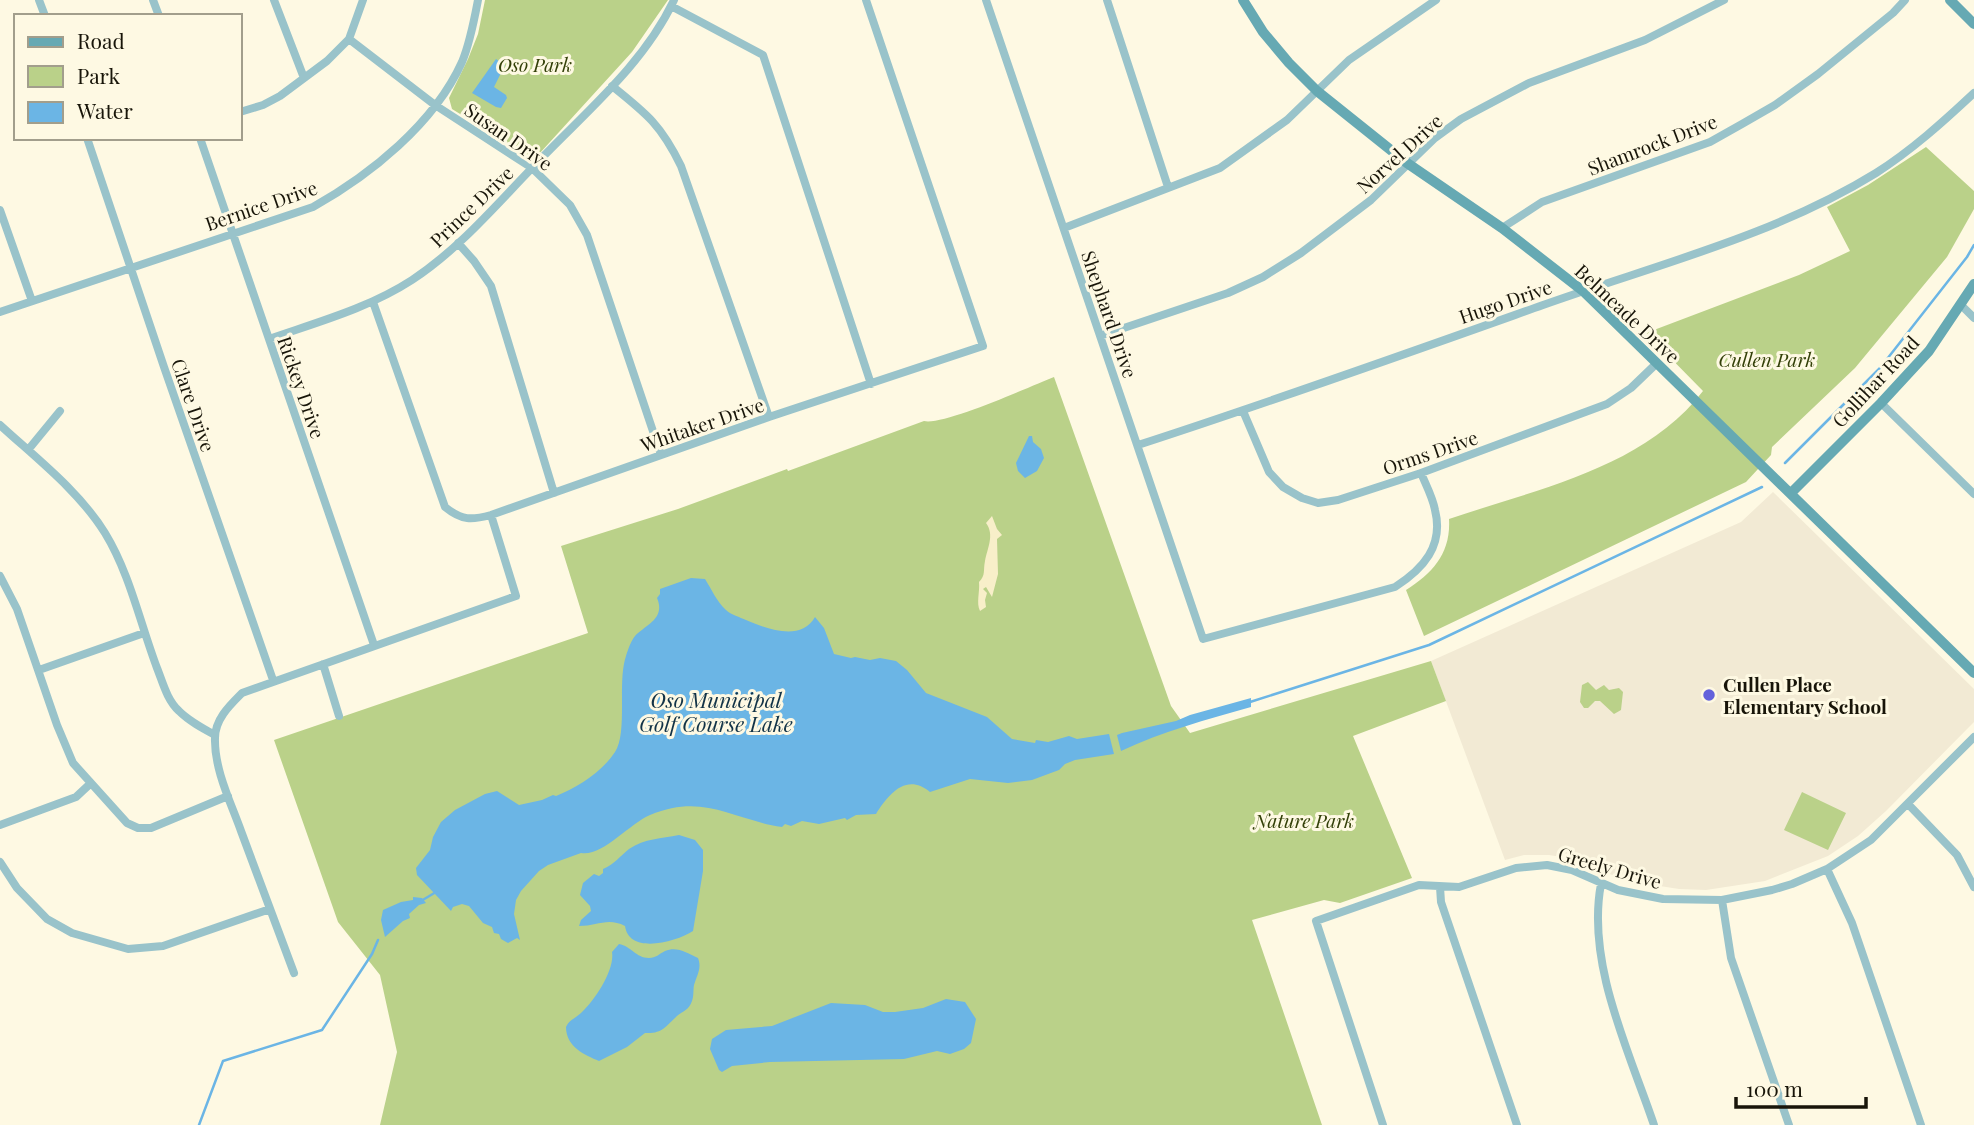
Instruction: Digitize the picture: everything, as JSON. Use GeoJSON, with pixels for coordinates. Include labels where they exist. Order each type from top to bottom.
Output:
{"type":"FeatureCollection","features":[{"type":"Feature","properties":{"kind":"street"},"geometry":{"type":"LineString","coordinates":[[274,0],[304,78]]}},
{"type":"Feature","properties":{"kind":"street"},"geometry":{"type":"LineString","coordinates":[[242,111],[263,105],[327,61],[349,39],[363,0]]}},
{"type":"Feature","properties":{"kind":"street","name":"Bernice Drive"},"geometry":{"type":"LineString","coordinates":[[0,312],[313,207],[343,190],[374,169],[435,105],[461,63],[478,0]]}},
{"type":"Feature","properties":{"kind":"street","name":"Whitaker Drive"},"geometry":{"type":"LineString","coordinates":[[373,302],[445,507],[456,516],[470,521],[983,346],[866,0]]}},
{"type":"Feature","properties":{"kind":"street","name":"Shephard Drive"},"geometry":{"type":"LineString","coordinates":[[986,0],[1203,639],[1395,587],[1416,574],[1428,559],[1436,538],[1436,510],[1421,474]]}},
{"type":"Feature","properties":{"kind":"street"},"geometry":{"type":"LineString","coordinates":[[1107,0],[1168,187]]}},
{"type":"Feature","properties":{"kind":"street","name":"Belmeade Drive"},"geometry":{"type":"LineString","coordinates":[[1243,0],[1263,32],[1317,91],[1407,163],[1502,228],[1583,291],[1974,673]]}},
{"type":"Feature","properties":{"kind":"street"},"geometry":{"type":"LineString","coordinates":[[1064,228],[1220,168],[1287,120],[1349,60],[1436,0]]}},
{"type":"Feature","properties":{"kind":"street","name":"Norvel Drive"},"geometry":{"type":"LineString","coordinates":[[1100,336],[1228,293],[1264,277],[1301,253],[1371,200],[1435,138],[1494,100],[1566,68],[1645,40],[1724,0]]}},
{"type":"Feature","properties":{"kind":"street","name":"Shamrock Drive"},"geometry":{"type":"LineString","coordinates":[[1502,228],[1542,202],[1710,142],[1742,124],[1775,105],[1818,74],[1893,13],[1905,0]]}},
{"type":"Feature","properties":{"kind":"street"},"geometry":{"type":"LineString","coordinates":[[1950,0],[1974,24]]}},
{"type":"Feature","properties":{"kind":"street"},"geometry":{"type":"LineString","coordinates":[[673,3],[763,55],[871,384]]}},
{"type":"Feature","properties":{"kind":"street","name":"Prince Drive"},"geometry":{"type":"LineString","coordinates":[[269,339],[373,302],[413,279],[458,243],[612,86],[648,44],[673,3]]}},
{"type":"Feature","properties":{"kind":"street","name":"Susan Drive"},"geometry":{"type":"LineString","coordinates":[[349,39],[435,105],[532,168],[570,205],[587,235],[661,455]]}},
{"type":"Feature","properties":{"kind":"street"},"geometry":{"type":"LineString","coordinates":[[612,86],[653,120],[668,138],[681,166],[769,417]]}},
{"type":"Feature","properties":{"kind":"street","name":"Hugo Drive"},"geometry":{"type":"LineString","coordinates":[[1138,445],[1737,240],[1802,212],[1875,173],[1906,152],[1974,93]]}},
{"type":"Feature","properties":{"kind":"street","name":"Clare Drive"},"geometry":{"type":"LineString","coordinates":[[88,140],[273,680]]}},
{"type":"Feature","properties":{"kind":"street","name":"Rickey Drive"},"geometry":{"type":"LineString","coordinates":[[201,140],[374,645]]}},
{"type":"Feature","properties":{"kind":"street"},"geometry":{"type":"LineString","coordinates":[[0,210],[32,301]]}},
{"type":"Feature","properties":{"kind":"street"},"geometry":{"type":"LineString","coordinates":[[458,243],[491,286],[554,493]]}},
{"type":"Feature","properties":{"kind":"street","name":"Gollihar Road"},"geometry":{"type":"LineString","coordinates":[[1791,493],[1881,403],[1928,351],[1974,284]]}},
{"type":"Feature","properties":{"kind":"street"},"geometry":{"type":"LineString","coordinates":[[1961,305],[1974,318]]}},
{"type":"Feature","properties":{"kind":"street","name":"Orms Drive"},"geometry":{"type":"LineString","coordinates":[[1243,411],[1269,472],[1283,487],[1302,498],[1318,503],[1338,500],[1421,474],[1607,404],[1631,388],[1657,363]]}},
{"type":"Feature","properties":{"kind":"street"},"geometry":{"type":"LineString","coordinates":[[1881,403],[1974,494]]}},
{"type":"Feature","properties":{"kind":"street"},"geometry":{"type":"LineString","coordinates":[[28,450],[61,411]]}},
{"type":"Feature","properties":{"kind":"street"},"geometry":{"type":"LineString","coordinates":[[0,425],[84,505],[103,531],[120,560],[169,698],[177,710],[194,724],[215,735]]}},
{"type":"Feature","properties":{"kind":"street"},"geometry":{"type":"LineString","coordinates":[[294,973],[228,796],[215,753],[215,735],[220,720],[242,693],[273,680],[516,596],[491,515]]}},
{"type":"Feature","properties":{"kind":"street"},"geometry":{"type":"LineString","coordinates":[[0,576],[18,609],[73,764],[127,823],[138,828],[151,828],[228,796]]}},
{"type":"Feature","properties":{"kind":"street"},"geometry":{"type":"LineString","coordinates":[[38,670],[144,633]]}},
{"type":"Feature","properties":{"kind":"street"},"geometry":{"type":"LineString","coordinates":[[323,664],[339,716]]}},
{"type":"Feature","properties":{"kind":"street","name":"Greely Drive"},"geometry":{"type":"LineString","coordinates":[[1383,1125],[1316,921],[1419,886],[1459,887],[1516,868],[1547,865],[1572,870],[1618,890],[1663,899],[1722,900],[1750,896],[1792,884],[1826,869],[1871,840],[1974,737]]}},
{"type":"Feature","properties":{"kind":"street"},"geometry":{"type":"LineString","coordinates":[[0,825],[76,797],[91,783]]}},
{"type":"Feature","properties":{"kind":"street"},"geometry":{"type":"LineString","coordinates":[[1908,804],[1957,855],[1974,887]]}},
{"type":"Feature","properties":{"kind":"street"},"geometry":{"type":"LineString","coordinates":[[0,862],[18,888],[47,919],[72,933],[128,949],[163,946],[270,908]]}},
{"type":"Feature","properties":{"kind":"street"},"geometry":{"type":"LineString","coordinates":[[1826,869],[1852,923],[1921,1125]]}},
{"type":"Feature","properties":{"kind":"street"},"geometry":{"type":"LineString","coordinates":[[1601,884],[1597,909],[1605,977],[1654,1125]]}},
{"type":"Feature","properties":{"kind":"street"},"geometry":{"type":"LineString","coordinates":[[1440,887],[1441,902],[1517,1125]]}},
{"type":"Feature","properties":{"kind":"street"},"geometry":{"type":"LineString","coordinates":[[1722,900],[1731,958],[1789,1125]]}},
{"type":"Feature","properties":{"kind":"shaded area","name":"Cullen Place Elementary School"},"geometry":{"type":"Polygon","coordinates":[[[1773,492],[1974,689],[1974,722],[1858,836],[1828,856],[1765,881],[1706,890],[1679,889],[1628,881],[1568,858],[1524,855],[1505,860],[1431,661],[1741,522],[1773,492]]]}},
{"type":"Feature","properties":{"kind":"green space","name":"Oso Park"},"geometry":{"type":"Polygon","coordinates":[[[485,0],[668,0],[632,52],[539,154],[530,157],[452,109],[449,98],[478,34],[485,0]]]}},
{"type":"Feature","properties":{"kind":"green space","name":"Cullen Park"},"geometry":{"type":"Polygon","coordinates":[[[1926,147],[1974,191],[1974,209],[1947,257],[1855,368],[1772,447],[1771,455],[1746,482],[1424,636],[1406,590],[1424,577],[1438,561],[1447,542],[1449,519],[1587,473],[1651,439],[1679,417],[1703,391],[1646,333],[1799,275],[1850,251],[1827,207],[1868,185],[1926,147]]]}},
{"type":"Feature","properties":{"kind":"green space","name":"Nature Park"},"geometry":{"type":"Polygon","coordinates":[[[1054,377],[1171,706],[1190,733],[1431,661],[1446,701],[1353,736],[1412,878],[1340,903],[1324,900],[1252,920],[1322,1125],[380,1125],[397,1052],[380,975],[338,922],[274,740],[588,633],[561,546],[678,509],[924,421],[949,418],[967,412],[1054,377]]]}},
{"type":"Feature","properties":{"kind":"green space"},"geometry":{"type":"Polygon","coordinates":[[[1588,682],[1596,690],[1604,685],[1609,690],[1619,688],[1623,692],[1621,710],[1614,714],[1600,701],[1584,708],[1580,702],[1582,685],[1588,682]]]}},
{"type":"Feature","properties":{"kind":"green space"},"geometry":{"type":"Polygon","coordinates":[[[1802,792],[1846,813],[1828,850],[1784,830],[1802,792]]]}},
{"type":"Feature","properties":{"kind":"sand"},"geometry":{"type":"Polygon","coordinates":[[[992,516],[1002,535],[997,539],[998,574],[992,597],[986,587],[983,589],[987,593],[986,607],[980,611],[979,582],[983,575],[990,537],[986,523],[992,516]]]}},
{"type":"Feature","properties":{"kind":"water"},"geometry":{"type":"Polygon","coordinates":[[[496,59],[505,65],[494,87],[507,98],[501,108],[472,93],[496,59]]]}},
{"type":"Feature","properties":{"kind":"water"},"geometry":{"type":"Polygon","coordinates":[[[1029,436],[1032,436],[1033,442],[1041,449],[1044,458],[1037,471],[1025,478],[1018,471],[1016,463],[1029,436]]]}},
{"type":"Feature","properties":{"kind":"water","name":"Oso Municipal Golf Course Lake"},"geometry":{"type":"Polygon","coordinates":[[[691,578],[705,579],[717,600],[728,612],[773,630],[801,629],[809,625],[815,617],[824,628],[834,654],[896,661],[926,693],[987,717],[1012,739],[1035,743],[1036,740],[1048,742],[1069,736],[1077,739],[1109,734],[1114,754],[1075,760],[1059,770],[1032,780],[1008,783],[970,779],[930,792],[921,786],[906,785],[892,793],[876,814],[856,815],[847,820],[845,818],[819,824],[802,821],[782,827],[702,807],[669,809],[642,819],[598,850],[581,853],[539,871],[516,900],[514,914],[520,940],[517,938],[508,943],[501,939],[469,906],[462,904],[453,907],[451,911],[417,875],[416,868],[430,850],[441,822],[455,810],[485,794],[497,791],[519,805],[556,796],[596,773],[615,752],[619,743],[623,667],[631,643],[657,616],[660,589],[691,578]]]}},
{"type":"Feature","properties":{"kind":"water"},"geometry":{"type":"Polygon","coordinates":[[[1251,698],[1251,707],[1201,721],[1121,751],[1117,735],[1176,721],[1251,698]]]}},
{"type":"Feature","properties":{"kind":"water"},"geometry":{"type":"Polygon","coordinates":[[[679,835],[695,840],[703,850],[703,871],[693,931],[676,939],[654,944],[635,941],[628,935],[625,926],[619,923],[579,926],[581,920],[591,911],[580,895],[583,883],[594,874],[599,876],[603,869],[635,845],[679,835]]]}},
{"type":"Feature","properties":{"kind":"water"},"geometry":{"type":"Polygon","coordinates":[[[413,897],[422,898],[426,903],[419,905],[409,914],[410,918],[385,937],[381,920],[383,910],[413,900],[413,897]]]}},
{"type":"Feature","properties":{"kind":"water"},"geometry":{"type":"Polygon","coordinates":[[[619,944],[649,958],[669,950],[682,951],[698,958],[699,968],[693,999],[688,1008],[663,1029],[645,1033],[627,1047],[599,1061],[573,1045],[566,1027],[598,992],[607,976],[612,952],[619,944]]]}},
{"type":"Feature","properties":{"kind":"water"},"geometry":{"type":"Polygon","coordinates":[[[946,999],[965,1002],[976,1019],[971,1043],[950,1054],[937,1051],[904,1059],[770,1062],[732,1066],[722,1072],[710,1049],[712,1039],[726,1030],[772,1026],[831,1003],[865,1005],[883,1012],[895,1012],[923,1008],[946,999]]]}},
{"type":"Feature","properties":{"kind":"waterway"},"geometry":{"type":"LineString","coordinates":[[1785,463],[1880,368],[1974,245]]}},
{"type":"Feature","properties":{"kind":"waterway"},"geometry":{"type":"LineString","coordinates":[[1250,702],[1429,645],[1762,487]]}},
{"type":"Feature","properties":{"kind":"waterway"},"geometry":{"type":"LineString","coordinates":[[421,901],[436,892]]}},
{"type":"Feature","properties":{"kind":"waterway"},"geometry":{"type":"LineString","coordinates":[[199,1125],[223,1061],[322,1030],[372,954],[378,940]]}},
{"type":"Feature","properties":{"kind":"place","name":"Cullen Place Elementary School"},"geometry":{"type":"Point","coordinates":[1709,695]}}]}
